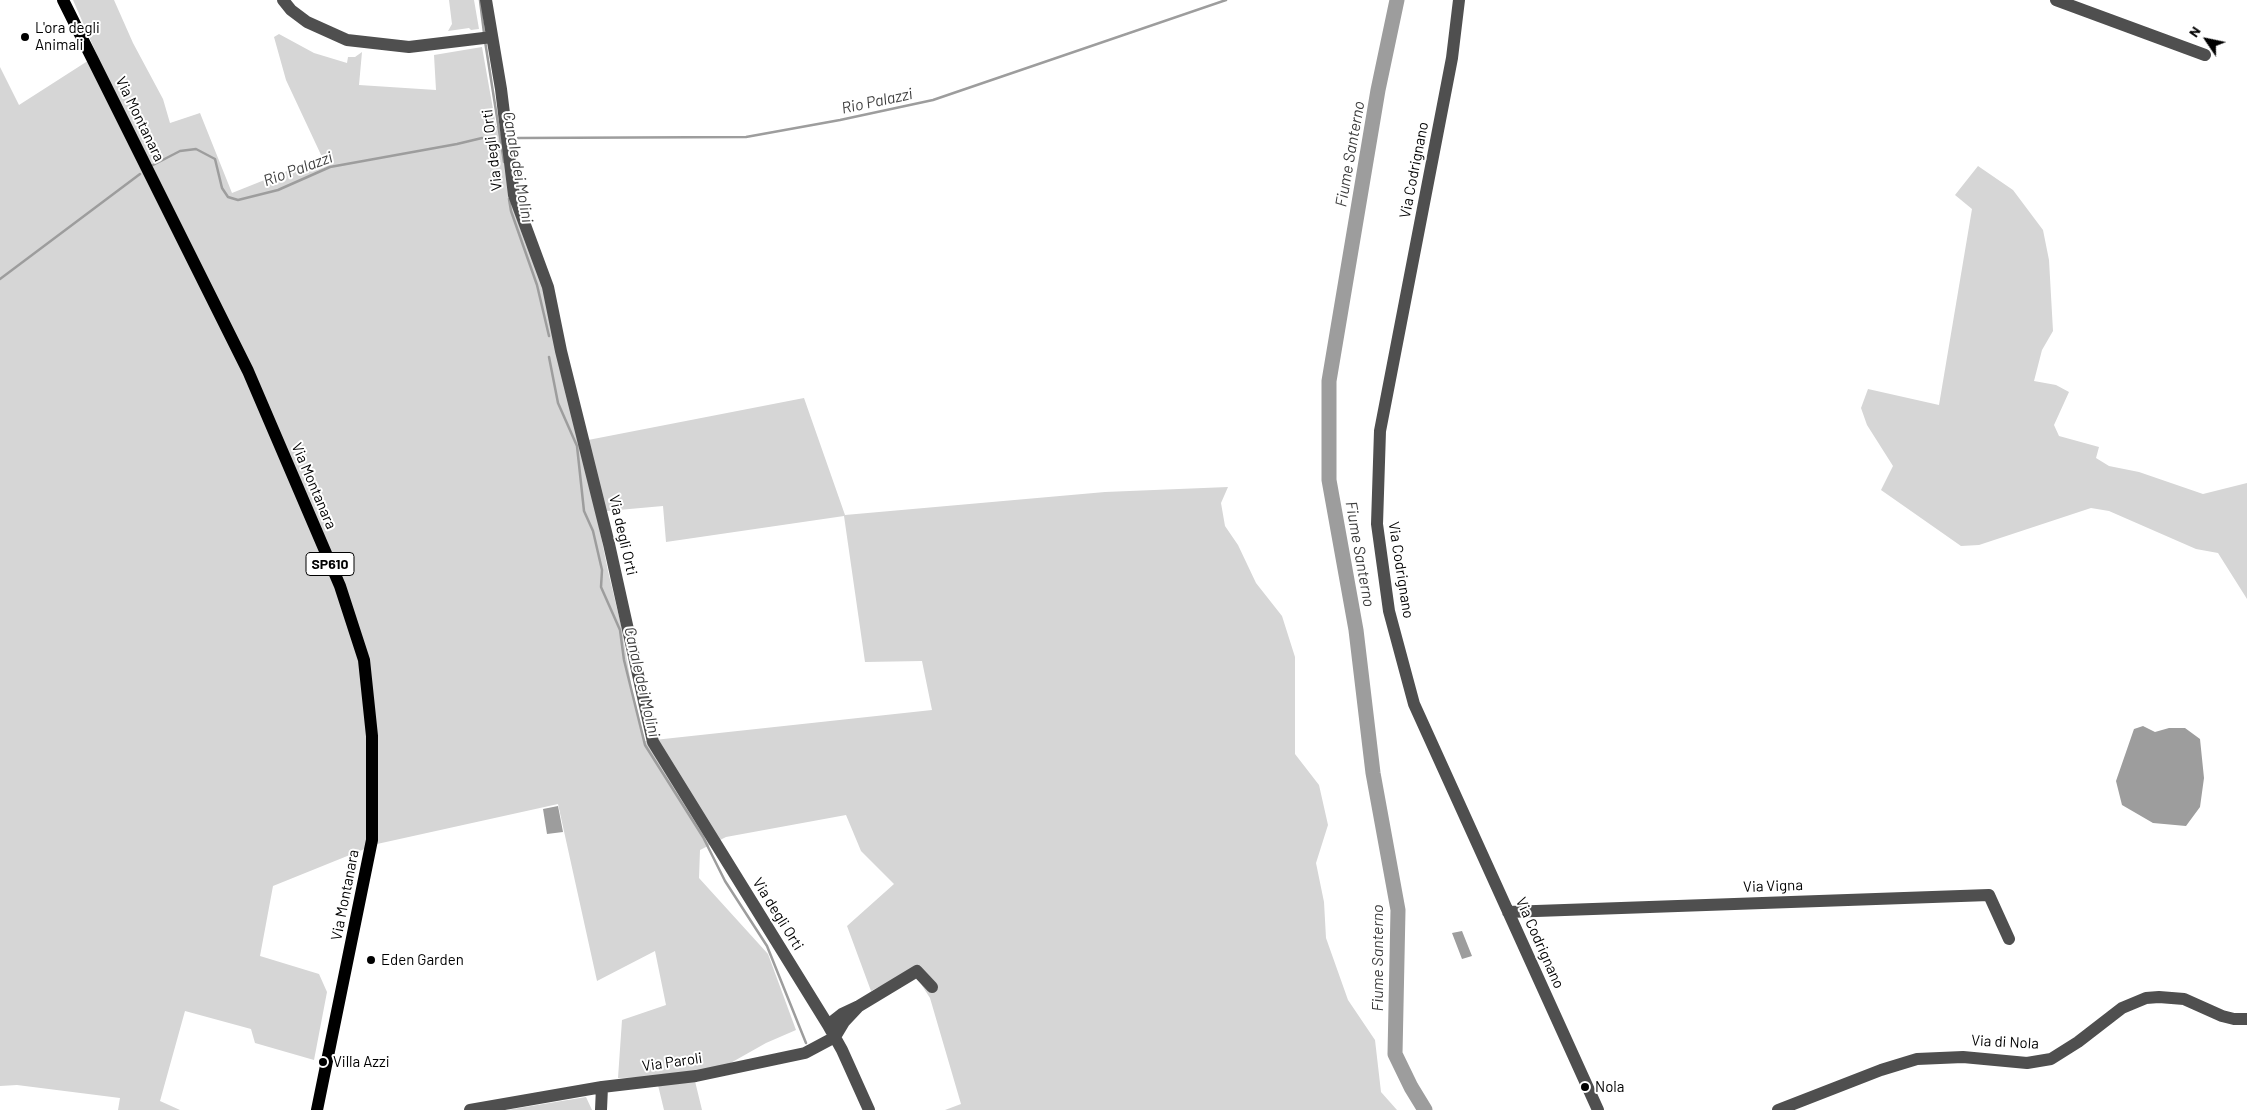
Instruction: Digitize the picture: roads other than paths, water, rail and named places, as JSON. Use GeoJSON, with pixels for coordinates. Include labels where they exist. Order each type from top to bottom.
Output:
{"type":"FeatureCollection","features":[{"type":"Feature","properties":{"kind":"main road","name":"Via Montanara"},"geometry":{"type":"LineString","coordinates":[[63,0],[248,371],[340,586],[364,660],[372,736],[372,840],[321,1107]]}},
{"type":"Feature","properties":{"kind":"street"},"geometry":{"type":"LineString","coordinates":[[283,0],[291,10],[307,22],[346,40],[409,47],[486,37]]}},
{"type":"Feature","properties":{"kind":"street","name":"Via degli Orti"},"geometry":{"type":"LineString","coordinates":[[486,0],[486,37],[501,89],[514,195],[548,287],[561,351],[609,544],[653,742],[828,1025],[869,1110]]}},
{"type":"Feature","properties":{"kind":"street","name":"Via Codrignano"},"geometry":{"type":"LineString","coordinates":[[1459,0],[1452,58],[1380,431],[1376,524],[1390,611],[1414,704],[1598,1110]]}},
{"type":"Feature","properties":{"kind":"street"},"geometry":{"type":"LineString","coordinates":[[2056,0],[2206,55]]}},
{"type":"Feature","properties":{"kind":"street","name":"Via Vigna"},"geometry":{"type":"LineString","coordinates":[[1508,912],[1989,894],[2009,939]]}},
{"type":"Feature","properties":{"kind":"street","name":"Via Paroli"},"geometry":{"type":"LineString","coordinates":[[828,1025],[842,1014],[859,1006],[917,971],[932,987]]}},
{"type":"Feature","properties":{"kind":"street","name":"Via di Nola"},"geometry":{"type":"LineString","coordinates":[[1778,1110],[1881,1070],[1917,1060],[1963,1057],[2027,1063],[2045,1060],[2061,1054],[2122,1008],[2146,998],[2184,999],[2222,1016],[2234,1019],[2247,1019]]}},
{"type":"Feature","properties":{"kind":"street","name":"Via Paroli"},"geometry":{"type":"LineString","coordinates":[[470,1110],[602,1087],[696,1076],[806,1053],[835,1037],[840,1028],[859,1006]]}},
{"type":"Feature","properties":{"kind":"street"},"geometry":{"type":"LineString","coordinates":[[601,1110],[602,1087]]}},
{"type":"Feature","properties":{"kind":"waterway","name":"Canale dei Molini"},"geometry":{"type":"LineString","coordinates":[[480,0],[484,33]]}},
{"type":"Feature","properties":{"kind":"waterway","name":"Rio Palazzi"},"geometry":{"type":"LineString","coordinates":[[518,138],[746,137],[840,120],[933,100],[1226,0]]}},
{"type":"Feature","properties":{"kind":"waterway","name":"Fiume Santerno"},"geometry":{"type":"LineString","coordinates":[[1397,0],[1378,90],[1329,381],[1329,480],[1356,630],[1373,773],[1398,910],[1395,1054],[1425,1110]]}},
{"type":"Feature","properties":{"kind":"waterway","name":"Canale dei Molini"},"geometry":{"type":"LineString","coordinates":[[485,41],[504,162]]}},
{"type":"Feature","properties":{"kind":"waterway","name":"Rio Palazzi"},"geometry":{"type":"LineString","coordinates":[[153,165],[180,151],[196,149],[215,159],[222,188],[228,197],[238,200],[278,190],[330,167],[482,138]]}},
{"type":"Feature","properties":{"kind":"waterway","name":"Rio Palazzi"},"geometry":{"type":"LineString","coordinates":[[0,279],[140,174]]}},
{"type":"Feature","properties":{"kind":"waterway","name":"Canale dei Molini"},"geometry":{"type":"LineString","coordinates":[[509,199],[511,211],[537,285],[549,336]]}},
{"type":"Feature","properties":{"kind":"waterway","name":"Canale dei Molini"},"geometry":{"type":"LineString","coordinates":[[549,357],[558,403],[577,446],[584,511],[593,531],[602,570],[601,587],[620,630],[624,660],[645,745],[703,837],[725,881],[767,946],[806,1043]]}},
{"type":"Feature","properties":{"kind":"place","name":"L'ora degli Animali"},"geometry":{"type":"Point","coordinates":[25,37]}},
{"type":"Feature","properties":{"kind":"place","name":"Eden Garden"},"geometry":{"type":"Point","coordinates":[371,960]}},
{"type":"Feature","properties":{"kind":"place","name":"Villa Azzi"},"geometry":{"type":"Point","coordinates":[323,1062]}},
{"type":"Feature","properties":{"kind":"place","name":"Nola"},"geometry":{"type":"Point","coordinates":[1585,1087]}}]}
